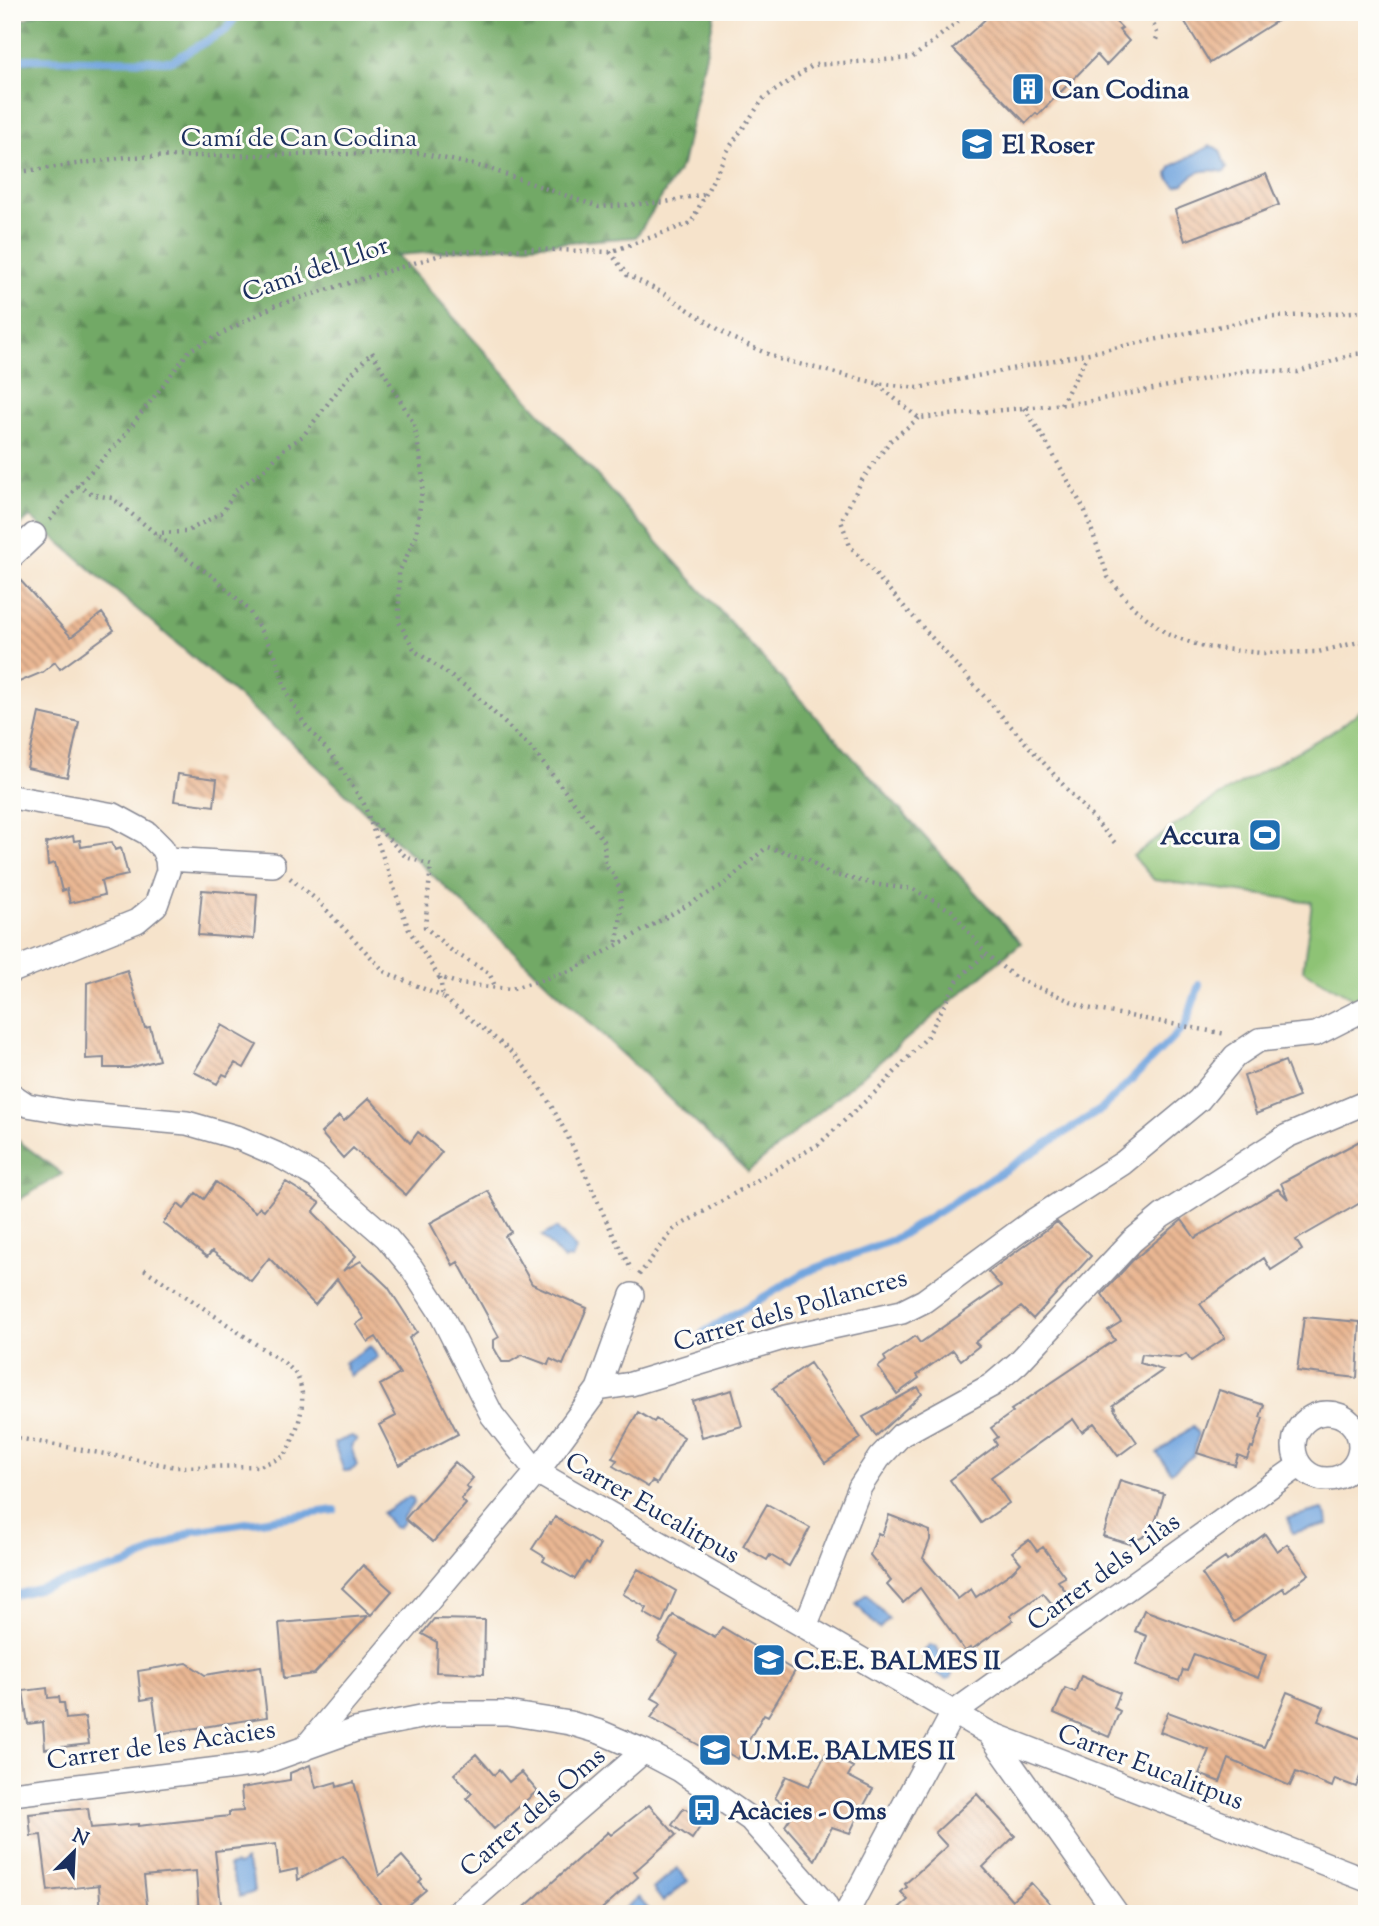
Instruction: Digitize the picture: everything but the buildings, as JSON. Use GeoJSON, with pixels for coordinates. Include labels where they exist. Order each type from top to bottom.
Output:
{"type":"FeatureCollection","features":[{"type":"Feature","properties":{"kind":"street"},"geometry":{"type":"LineString","coordinates":[[12,556],[34,535]]}},
{"type":"Feature","properties":{"kind":"street"},"geometry":{"type":"LineString","coordinates":[[12,797],[114,815],[147,833],[162,848],[169,871],[156,905],[137,921],[12,971]]}},
{"type":"Feature","properties":{"kind":"street"},"geometry":{"type":"LineString","coordinates":[[167,859],[273,864]]}},
{"type":"Feature","properties":{"kind":"street"},"geometry":{"type":"LineString","coordinates":[[1259,1040],[1316,1034],[1367,1007]]}},
{"type":"Feature","properties":{"kind":"street","name":"Carrer dels Pollancres"},"geometry":{"type":"LineString","coordinates":[[598,1389],[631,1384],[786,1337],[902,1312],[924,1301],[1033,1221],[1123,1163],[1199,1100],[1235,1056],[1259,1040]]}},
{"type":"Feature","properties":{"kind":"street","name":"Carrer Eucalitpus"},"geometry":{"type":"LineString","coordinates":[[12,1095],[27,1105],[74,1113],[187,1123],[239,1138],[276,1154],[317,1177],[386,1237],[411,1267],[439,1310],[492,1415],[537,1472],[989,1733],[1367,1880]]}},
{"type":"Feature","properties":{"kind":"street"},"geometry":{"type":"LineString","coordinates":[[804,1627],[860,1487],[879,1458],[901,1435],[992,1385],[1018,1363],[1132,1241],[1162,1216],[1287,1136],[1367,1102]]}},
{"type":"Feature","properties":{"kind":"street"},"geometry":{"type":"LineString","coordinates":[[304,1749],[537,1472],[598,1389],[632,1295]]}},
{"type":"Feature","properties":{"kind":"street"},"geometry":{"type":"LineString","coordinates":[[1329,1413],[1349,1420],[1356,1428],[1361,1449],[1360,1474],[1325,1480],[1307,1472],[1300,1465],[1295,1455],[1296,1434],[1309,1418],[1329,1413]]}},
{"type":"Feature","properties":{"kind":"street","name":"Carrer dels Lilàs"},"geometry":{"type":"LineString","coordinates":[[846,1914],[953,1713],[1300,1465]]}},
{"type":"Feature","properties":{"kind":"street","name":"Carrer de les Acàcies"},"geometry":{"type":"LineString","coordinates":[[12,1794],[260,1764],[355,1730],[441,1713],[507,1713],[570,1723],[600,1731],[680,1770],[750,1819],[824,1903],[830,1914]]}},
{"type":"Feature","properties":{"kind":"street"},"geometry":{"type":"LineString","coordinates":[[989,1733],[1117,1914]]}},
{"type":"Feature","properties":{"kind":"street","name":"Carrer dels Oms"},"geometry":{"type":"LineString","coordinates":[[456,1914],[644,1751]]}},
{"type":"Feature","properties":{"kind":"path"},"geometry":{"type":"LineString","coordinates":[[12,16],[19,12]]}},
{"type":"Feature","properties":{"kind":"path"},"geometry":{"type":"LineString","coordinates":[[970,12],[912,58],[814,65],[764,99],[729,148],[691,223],[610,252],[627,275],[663,293],[732,338],[779,359],[876,383],[918,388],[1261,318],[1367,311]]}},
{"type":"Feature","properties":{"kind":"path"},"geometry":{"type":"LineString","coordinates":[[1148,12],[1158,34],[1154,44]]}},
{"type":"Feature","properties":{"kind":"path","name":"Camí de Can Codina"},"geometry":{"type":"LineString","coordinates":[[12,173],[127,157],[420,153],[487,169],[599,207],[666,202],[705,194]]}},
{"type":"Feature","properties":{"kind":"path","name":"Camí del Llor"},"geometry":{"type":"LineString","coordinates":[[34,535],[45,527],[77,485],[120,441],[190,350],[274,306],[450,252],[530,249],[610,252]]}},
{"type":"Feature","properties":{"kind":"path"},"geometry":{"type":"LineString","coordinates":[[155,533],[186,532],[223,512],[235,491],[266,468],[286,447],[303,436],[372,352],[414,424],[423,482],[416,537],[399,572],[399,622],[415,651],[468,688],[532,750],[604,841],[605,865],[615,873],[621,904],[622,918],[616,945]]}},
{"type":"Feature","properties":{"kind":"path"},"geometry":{"type":"LineString","coordinates":[[1116,844],[850,546],[841,521],[862,480],[890,441],[919,418],[1086,402],[1251,370],[1297,372],[1355,354],[1367,353]]}},
{"type":"Feature","properties":{"kind":"path"},"geometry":{"type":"LineString","coordinates":[[1062,404],[1088,354]]}},
{"type":"Feature","properties":{"kind":"path"},"geometry":{"type":"LineString","coordinates":[[876,383],[919,418]]}},
{"type":"Feature","properties":{"kind":"path"},"geometry":{"type":"LineString","coordinates":[[1024,408],[1085,511],[1108,577],[1134,608],[1167,635],[1204,647],[1262,653],[1318,652],[1367,640]]}},
{"type":"Feature","properties":{"kind":"path"},"geometry":{"type":"LineString","coordinates":[[77,485],[94,495],[112,498],[215,578],[248,609],[275,655],[287,693],[304,723],[335,759],[364,804],[393,891],[409,930],[439,977],[443,997]]}},
{"type":"Feature","properties":{"kind":"path"},"geometry":{"type":"LineString","coordinates":[[371,821],[406,857],[431,865],[425,927],[452,951],[489,973],[496,988]]}},
{"type":"Feature","properties":{"kind":"path"},"geometry":{"type":"LineString","coordinates":[[439,977],[460,984],[510,989],[573,970],[723,885],[767,847],[806,858],[830,874],[879,885],[913,889],[952,911],[986,954],[1016,978],[1087,1008],[1259,1040]]}},
{"type":"Feature","properties":{"kind":"path"},"geometry":{"type":"LineString","coordinates":[[273,864],[318,901],[385,972],[443,997],[500,1041],[530,1073],[559,1118],[603,1217],[637,1278],[674,1229],[819,1144],[873,1094],[927,1037],[959,978],[986,954]]}},
{"type":"Feature","properties":{"kind":"path"},"geometry":{"type":"LineString","coordinates":[[12,1437],[176,1467],[260,1466],[285,1456],[296,1433],[303,1407],[298,1377],[256,1345],[142,1268]]}},
{"type":"Feature","properties":{"kind":"green space"},"geometry":{"type":"Polygon","coordinates":[[[40,12],[715,12],[682,165],[636,237],[397,255],[1021,943],[748,1172],[290,741],[30,517],[12,533],[12,25],[40,12]]]}},
{"type":"Feature","properties":{"kind":"green space","name":"Accura"},"geometry":{"type":"Polygon","coordinates":[[[1367,705],[1367,993],[1354,999],[1303,970],[1312,902],[1154,880],[1133,856],[1205,804],[1340,727],[1367,705]]]}},
{"type":"Feature","properties":{"kind":"green space"},"geometry":{"type":"Polygon","coordinates":[[[12,1136],[62,1174],[12,1204],[12,1136]]]}},
{"type":"Feature","properties":{"kind":"water"},"geometry":{"type":"Polygon","coordinates":[[[1210,146],[1220,151],[1227,168],[1224,172],[1202,171],[1184,184],[1176,186],[1169,179],[1168,173],[1172,166],[1210,146]]]}},
{"type":"Feature","properties":{"kind":"water"},"geometry":{"type":"Polygon","coordinates":[[[556,1228],[576,1249],[572,1259],[564,1260],[542,1236],[556,1228]]]}},
{"type":"Feature","properties":{"kind":"water"},"geometry":{"type":"Polygon","coordinates":[[[370,1346],[378,1357],[350,1376],[344,1363],[370,1346]]]}},
{"type":"Feature","properties":{"kind":"water"},"geometry":{"type":"Polygon","coordinates":[[[1193,1426],[1198,1434],[1194,1455],[1171,1472],[1157,1453],[1193,1426]]]}},
{"type":"Feature","properties":{"kind":"water"},"geometry":{"type":"Polygon","coordinates":[[[352,1436],[357,1440],[351,1446],[357,1466],[350,1471],[344,1471],[334,1443],[352,1436]]]}},
{"type":"Feature","properties":{"kind":"water"},"geometry":{"type":"Polygon","coordinates":[[[408,1497],[413,1498],[414,1503],[398,1528],[393,1527],[382,1513],[408,1497]]]}},
{"type":"Feature","properties":{"kind":"water"},"geometry":{"type":"Polygon","coordinates":[[[1322,1509],[1328,1524],[1292,1533],[1288,1518],[1322,1509]]]}},
{"type":"Feature","properties":{"kind":"water"},"geometry":{"type":"Polygon","coordinates":[[[866,1594],[889,1619],[879,1629],[856,1604],[866,1594]]]}},
{"type":"Feature","properties":{"kind":"water"},"geometry":{"type":"Polygon","coordinates":[[[929,1645],[937,1647],[942,1660],[953,1669],[951,1678],[946,1679],[924,1666],[923,1653],[929,1645]]]}},
{"type":"Feature","properties":{"kind":"water"},"geometry":{"type":"Polygon","coordinates":[[[245,1860],[252,1875],[254,1892],[240,1897],[229,1866],[239,1865],[245,1860]]]}},
{"type":"Feature","properties":{"kind":"water"},"geometry":{"type":"Polygon","coordinates":[[[677,1868],[688,1881],[663,1902],[653,1889],[677,1868]]]}},
{"type":"Feature","properties":{"kind":"water"},"geometry":{"type":"Polygon","coordinates":[[[638,1897],[650,1911],[647,1914],[619,1914],[638,1897]]]}},
{"type":"Feature","properties":{"kind":"waterway"},"geometry":{"type":"LineString","coordinates":[[12,62],[27,59],[172,61],[226,30],[239,12]]}},
{"type":"Feature","properties":{"kind":"waterway"},"geometry":{"type":"LineString","coordinates":[[703,1333],[806,1272],[893,1240],[1102,1109],[1185,1026],[1199,985]]}},
{"type":"Feature","properties":{"kind":"waterway"},"geometry":{"type":"LineString","coordinates":[[12,1596],[128,1564],[193,1531],[334,1510]]}},
{"type":"Feature","properties":{"kind":"place","name":"Can Codina"},"geometry":{"type":"Point","coordinates":[1028,89]}},
{"type":"Feature","properties":{"kind":"place","name":"El Roser"},"geometry":{"type":"Point","coordinates":[977,144]}},
{"type":"Feature","properties":{"kind":"place","name":"Accura"},"geometry":{"type":"Point","coordinates":[1265,835]}},
{"type":"Feature","properties":{"kind":"place","name":"C.E.E. BALMES II"},"geometry":{"type":"Point","coordinates":[769,1660]}},
{"type":"Feature","properties":{"kind":"place","name":"U.M.E. BALMES II"},"geometry":{"type":"Point","coordinates":[715,1750]}},
{"type":"Feature","properties":{"kind":"place","name":"Acàcies - Oms"},"geometry":{"type":"Point","coordinates":[704,1810]}}]}
